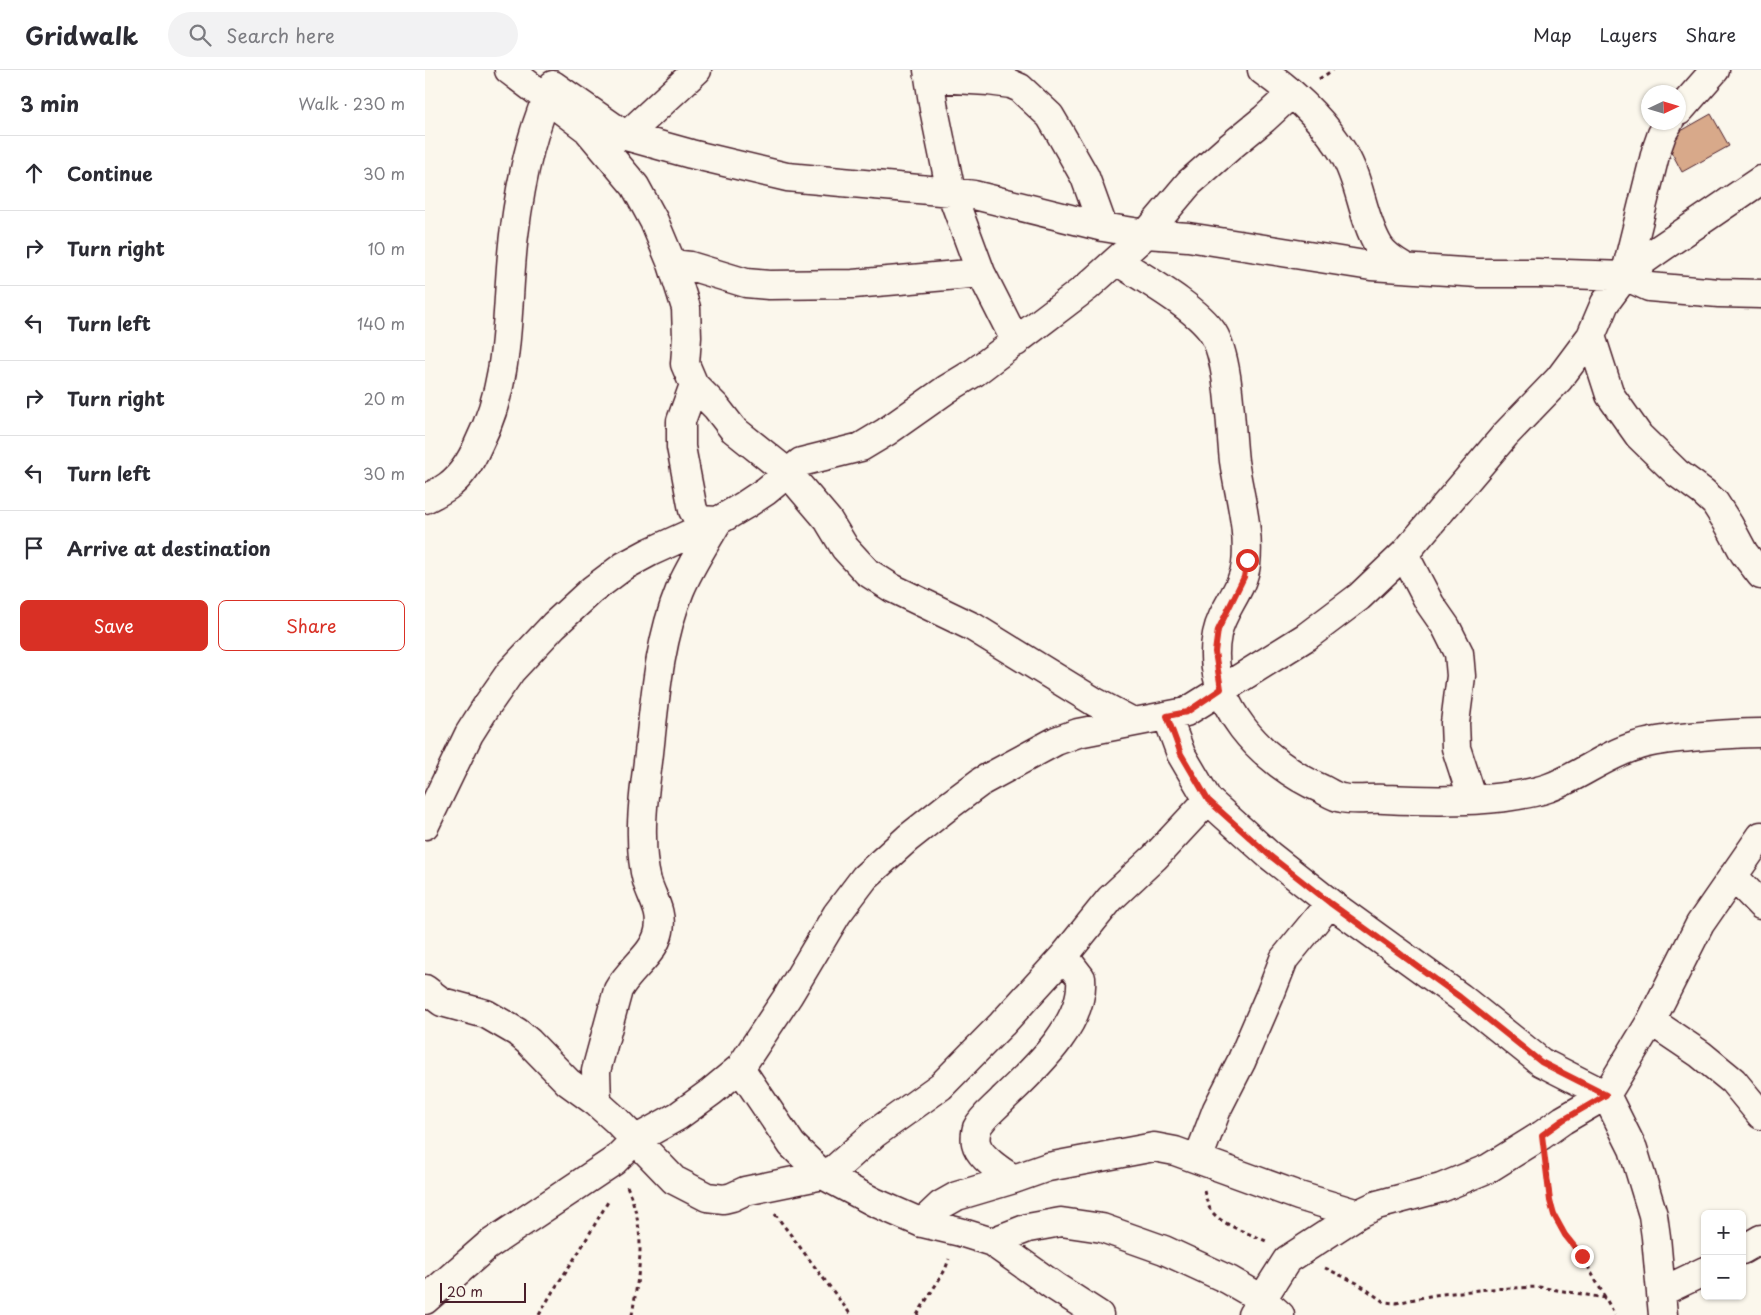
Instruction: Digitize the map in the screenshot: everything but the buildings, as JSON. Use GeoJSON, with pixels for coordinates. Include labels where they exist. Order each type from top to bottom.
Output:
{"type":"FeatureCollection","features":[{"type":"Feature","properties":{"kind":"street"},"geometry":{"type":"LineString","coordinates":[[509,70],[553,85],[626,136],[787,177],[974,195],[1103,227],[1146,234],[1189,237],[1371,266],[1478,273],[1625,276],[1649,287],[1719,293],[1761,294]]}},
{"type":"Feature","properties":{"kind":"street"},"geometry":{"type":"LineString","coordinates":[[626,136],[697,70]]}},
{"type":"Feature","properties":{"kind":"street"},"geometry":{"type":"LineString","coordinates":[[929,70],[934,109],[951,192],[981,273],[1017,342]]}},
{"type":"Feature","properties":{"kind":"street"},"geometry":{"type":"LineString","coordinates":[[929,70],[937,78],[988,81],[1011,84],[1020,88],[1050,116],[1085,177],[1103,227]]}},
{"type":"Feature","properties":{"kind":"street"},"geometry":{"type":"LineString","coordinates":[[1262,70],[1310,111],[1329,132],[1344,154],[1357,180],[1380,247],[1406,268]]}},
{"type":"Feature","properties":{"kind":"street"},"geometry":{"type":"LineString","coordinates":[[1686,103],[1715,70]]}},
{"type":"Feature","properties":{"kind":"street"},"geometry":{"type":"LineString","coordinates":[[553,85],[635,186],[654,221],[672,264],[686,308],[687,338],[685,364],[694,385],[716,407],[733,429],[788,473],[828,520],[845,548],[867,572],[892,588],[973,627],[1095,702],[1133,722]]}},
{"type":"Feature","properties":{"kind":"street"},"geometry":{"type":"LineString","coordinates":[[425,499],[449,486],[461,474],[472,458],[485,432],[497,394],[505,356],[513,236],[523,176],[553,85]]}},
{"type":"Feature","properties":{"kind":"street"},"geometry":{"type":"LineString","coordinates":[[425,825],[469,734],[488,704],[531,648],[592,590],[625,566],[650,552],[718,521],[766,491],[801,462],[861,447],[975,372],[1017,342],[1117,261],[1146,234],[1189,183],[1291,94]]}},
{"type":"Feature","properties":{"kind":"street"},"geometry":{"type":"LineString","coordinates":[[1625,276],[1656,151],[1664,130]]}},
{"type":"Feature","properties":{"kind":"street"},"geometry":{"type":"LineString","coordinates":[[425,1300],[487,1246],[618,1168],[635,1140],[678,1116],[740,1068],[788,996],[837,914],[865,877],[894,851],[981,781],[1034,752],[1078,732],[1187,712],[1306,637],[1359,597],[1404,554],[1486,457],[1559,379],[1591,336],[1605,303],[1625,276],[1637,265],[1761,180]]}},
{"type":"Feature","properties":{"kind":"street"},"geometry":{"type":"LineString","coordinates":[[1117,261],[1178,301],[1199,318],[1213,334],[1222,353],[1235,464],[1246,530],[1247,560],[1244,577],[1218,630],[1215,652],[1221,689],[1242,728],[1272,761],[1304,782],[1341,798],[1433,801],[1473,800],[1527,794],[1547,789],[1619,752],[1638,745],[1674,739],[1761,733]]}},
{"type":"Feature","properties":{"kind":"street"},"geometry":{"type":"LineString","coordinates":[[672,264],[690,266],[746,283],[769,285],[853,284],[981,273]]}},
{"type":"Feature","properties":{"kind":"street"},"geometry":{"type":"LineString","coordinates":[[1591,336],[1611,395],[1639,436],[1677,473],[1715,503],[1744,553],[1761,575]]}},
{"type":"Feature","properties":{"kind":"street"},"geometry":{"type":"LineString","coordinates":[[694,385],[681,421],[683,461],[693,510],[699,520],[718,521]]}},
{"type":"Feature","properties":{"kind":"street"},"geometry":{"type":"LineString","coordinates":[[597,1103],[596,1071],[619,990],[623,982],[654,944],[659,929],[658,906],[647,881],[642,857],[642,833],[655,698],[665,644],[672,612],[680,589],[718,521]]}},
{"type":"Feature","properties":{"kind":"street"},"geometry":{"type":"LineString","coordinates":[[1404,554],[1430,604],[1446,627],[1459,653],[1461,676],[1455,723],[1456,748],[1473,800]]}},
{"type":"Feature","properties":{"kind":"street"},"geometry":{"type":"LineString","coordinates":[[1167,716],[1181,754],[1208,800],[1269,855],[1330,903],[1460,997],[1541,1062],[1606,1095],[1633,1149],[1653,1214],[1657,1236],[1662,1304]]}},
{"type":"Feature","properties":{"kind":"street"},"geometry":{"type":"LineString","coordinates":[[425,988],[442,1002],[480,1012],[505,1024],[529,1042],[568,1082],[597,1103],[674,1180],[707,1197],[724,1199],[758,1188],[772,1187],[823,1175],[836,1168],[874,1134],[941,1086],[1002,1024],[1064,956],[1110,899],[1155,857],[1208,800]]}},
{"type":"Feature","properties":{"kind":"street"},"geometry":{"type":"LineString","coordinates":[[992,1242],[1027,1228],[1061,1222],[1102,1228],[1164,1250],[1229,1280],[1264,1310],[1291,1257],[1358,1214],[1377,1206],[1441,1188],[1489,1168],[1563,1120],[1606,1095],[1651,1021],[1700,924],[1761,836]]}},
{"type":"Feature","properties":{"kind":"street"},"geometry":{"type":"LineString","coordinates":[[1733,876],[1761,904]]}},
{"type":"Feature","properties":{"kind":"street"},"geometry":{"type":"LineString","coordinates":[[1198,1159],[1217,1109],[1245,1054],[1271,995],[1284,959],[1330,903]]}},
{"type":"Feature","properties":{"kind":"street"},"geometry":{"type":"LineString","coordinates":[[1014,1179],[997,1168],[984,1156],[976,1144],[977,1128],[1037,1066],[1066,1029],[1074,1014],[1081,994],[1081,978],[1064,956]]}},
{"type":"Feature","properties":{"kind":"street"},"geometry":{"type":"LineString","coordinates":[[1651,1021],[1700,1054],[1733,1081],[1761,1115]]}},
{"type":"Feature","properties":{"kind":"street"},"geometry":{"type":"LineString","coordinates":[[740,1068],[791,1145],[823,1175],[867,1199],[923,1223],[992,1242],[1099,1315]]}},
{"type":"Feature","properties":{"kind":"street"},"geometry":{"type":"LineString","coordinates":[[923,1223],[941,1205],[957,1196],[1049,1167],[1154,1147],[1175,1151],[1299,1196],[1358,1214]]}},
{"type":"Feature","properties":{"kind":"street"},"geometry":{"type":"LineString","coordinates":[[1746,1248],[1761,1240]]}},
{"type":"Feature","properties":{"kind":"street"},"geometry":{"type":"LineString","coordinates":[[1662,1304],[1701,1274]]}},
{"type":"Feature","properties":{"kind":"street"},"geometry":{"type":"LineString","coordinates":[[425,1305],[438,1315]]}},
{"type":"Feature","properties":{"kind":"path"},"geometry":{"type":"LineString","coordinates":[[1542,1135],[1550,1201],[1554,1215],[1565,1235],[1582,1256],[1615,1315]]}},
{"type":"Feature","properties":{"kind":"path"},"geometry":{"type":"LineString","coordinates":[[1198,1159],[1206,1201],[1213,1213],[1227,1223],[1268,1242],[1291,1257],[1357,1282],[1384,1302],[1396,1303],[1434,1295],[1488,1289],[1539,1287],[1605,1298]]}},
{"type":"Feature","properties":{"kind":"path"},"geometry":{"type":"LineString","coordinates":[[539,1315],[553,1290],[581,1250],[618,1168]]}},
{"type":"Feature","properties":{"kind":"path"},"geometry":{"type":"LineString","coordinates":[[618,1168],[635,1206],[639,1229],[639,1268],[632,1315]]}},
{"type":"Feature","properties":{"kind":"path"},"geometry":{"type":"LineString","coordinates":[[758,1188],[784,1227],[851,1315]]}},
{"type":"Feature","properties":{"kind":"path"},"geometry":{"type":"LineString","coordinates":[[917,1315],[945,1270],[960,1232]]}},
{"type":"Feature","properties":{"kind":"route"},"geometry":{"type":"LineString","coordinates":[[1247,560],[1244,577],[1218,630],[1215,652],[1221,689],[1187,712],[1167,716],[1181,754],[1208,800],[1269,855],[1330,903],[1460,997],[1541,1062],[1606,1095],[1563,1120],[1542,1135],[1550,1201],[1554,1215],[1565,1235],[1582,1256]]}}]}
